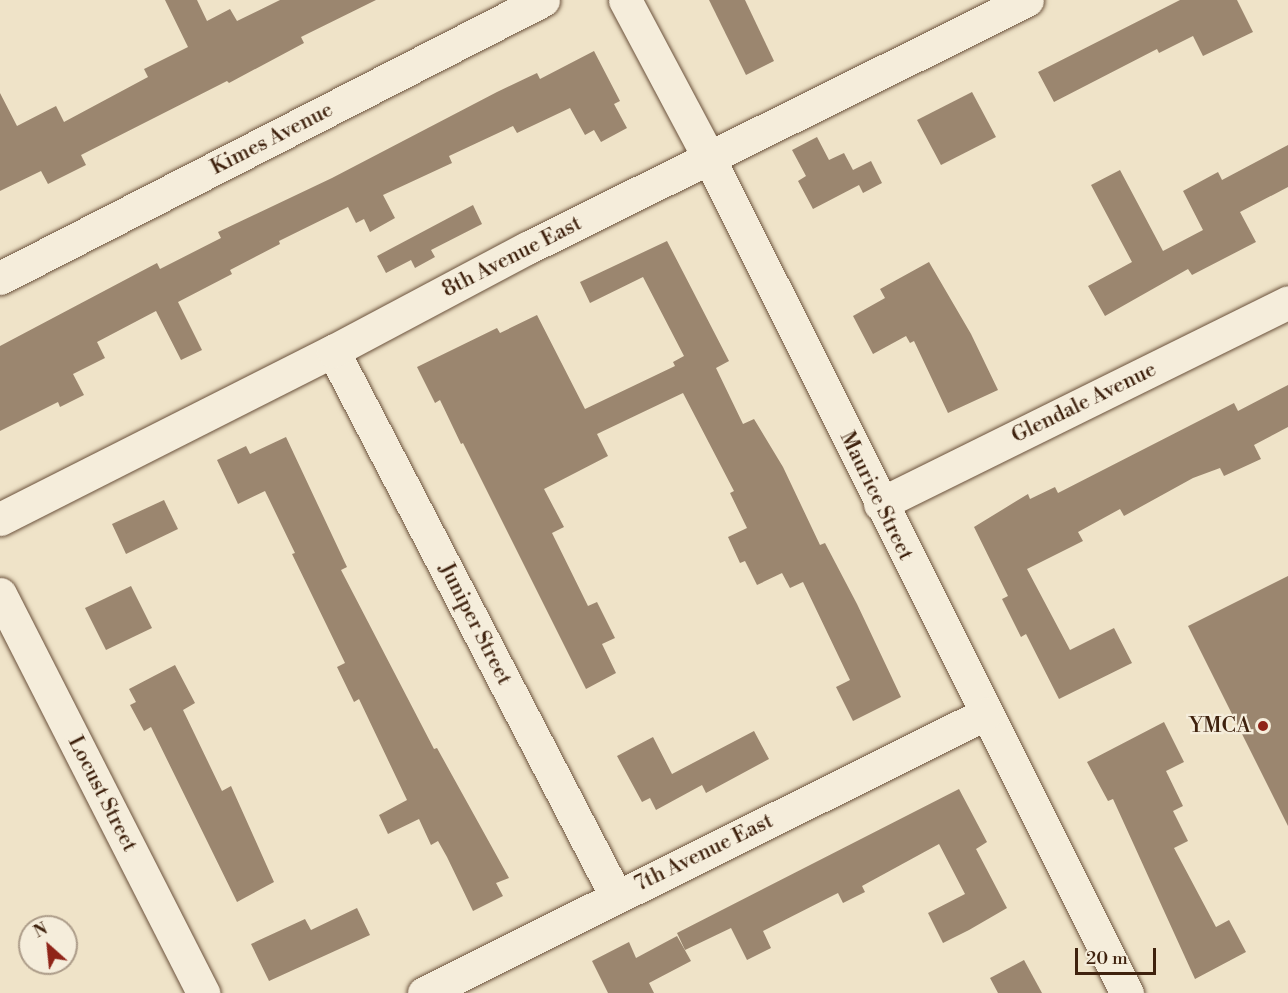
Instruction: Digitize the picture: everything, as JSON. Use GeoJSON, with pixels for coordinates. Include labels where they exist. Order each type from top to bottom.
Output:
{"type":"FeatureCollection","features":[{"type":"Feature","properties":{"kind":"street","name":"Kimes Avenue"},"geometry":{"type":"LineString","coordinates":[[0,278],[543,0]]}},
{"type":"Feature","properties":{"kind":"street","name":"Maurice Street"},"geometry":{"type":"LineString","coordinates":[[625,0],[709,158],[985,714],[1127,993]]}},
{"type":"Feature","properties":{"kind":"street","name":"8th Avenue East"},"geometry":{"type":"LineString","coordinates":[[0,519],[333,351],[527,248],[1027,0]]}},
{"type":"Feature","properties":{"kind":"street","name":"Glendale Avenue"},"geometry":{"type":"LineString","coordinates":[[880,504],[1288,302]]}},
{"type":"Feature","properties":{"kind":"street","name":"Juniper Street"},"geometry":{"type":"LineString","coordinates":[[333,351],[616,896]]}},
{"type":"Feature","properties":{"kind":"street","name":"Locust Street"},"geometry":{"type":"LineString","coordinates":[[0,594],[204,993]]}},
{"type":"Feature","properties":{"kind":"street","name":"7th Avenue East"},"geometry":{"type":"LineString","coordinates":[[424,993],[985,714]]}},
{"type":"Feature","properties":{"kind":"building"},"geometry":{"type":"Polygon","coordinates":[[[165,0],[197,0],[207,21],[230,9],[237,21],[280,0],[376,0],[301,37],[304,43],[229,83],[227,81],[81,155],[86,165],[48,184],[41,171],[0,191],[0,93],[17,126],[56,106],[64,122],[148,77],[144,69],[188,47],[165,0]]]}},
{"type":"Feature","properties":{"kind":"building"},"geometry":{"type":"Polygon","coordinates":[[[709,0],[745,0],[774,61],[746,75],[709,0]]]}},
{"type":"Feature","properties":{"kind":"building"},"geometry":{"type":"Polygon","coordinates":[[[1180,0],[1237,0],[1253,32],[1203,56],[1193,36],[1159,53],[1157,49],[1054,102],[1038,72],[1180,0]]]}},
{"type":"Feature","properties":{"kind":"building"},"geometry":{"type":"Polygon","coordinates":[[[594,51],[620,101],[614,104],[627,128],[601,142],[594,130],[585,135],[570,108],[517,133],[513,126],[449,156],[452,163],[383,195],[395,218],[370,232],[364,219],[356,223],[348,207],[279,241],[280,244],[230,270],[232,274],[178,302],[202,350],[181,360],[156,311],[97,342],[105,358],[73,374],[84,395],[60,407],[58,402],[0,431],[0,346],[157,263],[160,269],[221,238],[218,232],[332,178],[497,92],[537,73],[540,79],[594,51]]]}},
{"type":"Feature","properties":{"kind":"building"},"geometry":{"type":"Polygon","coordinates":[[[972,92],[996,137],[941,165],[917,120],[972,92]]]}},
{"type":"Feature","properties":{"kind":"building"},"geometry":{"type":"Polygon","coordinates":[[[817,137],[829,160],[844,153],[853,170],[871,161],[882,183],[863,193],[859,185],[813,209],[798,181],[806,176],[792,150],[817,137]]]}},
{"type":"Feature","properties":{"kind":"building"},"geometry":{"type":"Polygon","coordinates":[[[1288,145],[1288,187],[1240,212],[1256,242],[1192,275],[1188,269],[1105,316],[1088,286],[1132,262],[1091,185],[1120,170],[1163,251],[1203,230],[1183,191],[1218,172],[1222,180],[1288,145]]]}},
{"type":"Feature","properties":{"kind":"building"},"geometry":{"type":"Polygon","coordinates":[[[473,205],[482,224],[431,250],[435,257],[415,268],[411,260],[386,273],[377,256],[473,205]]]}},
{"type":"Feature","properties":{"kind":"building"},"geometry":{"type":"Polygon","coordinates":[[[667,241],[729,361],[716,368],[743,424],[754,419],[783,467],[820,545],[825,543],[857,604],[901,697],[853,721],[836,687],[850,680],[803,582],[790,588],[782,573],[757,585],[745,561],[740,563],[728,537],[747,528],[730,493],[734,491],[683,393],[597,434],[608,456],[544,489],[564,527],[552,533],[588,606],[597,602],[615,638],[602,644],[616,673],[586,689],[463,443],[461,444],[440,400],[435,403],[417,367],[497,328],[500,333],[537,315],[585,409],[675,366],[673,362],[684,356],[643,277],[590,303],[580,282],[667,241]]]}},
{"type":"Feature","properties":{"kind":"building"},"geometry":{"type":"Polygon","coordinates":[[[929,262],[971,334],[998,390],[948,413],[914,341],[910,343],[906,336],[873,354],[853,316],[885,298],[880,289],[929,262]]]}},
{"type":"Feature","properties":{"kind":"building"},"geometry":{"type":"Polygon","coordinates":[[[1288,385],[1288,427],[1254,445],[1261,459],[1224,476],[1220,468],[1193,478],[1124,516],[1120,509],[1078,532],[1083,541],[1027,569],[1070,650],[1114,628],[1132,663],[1059,699],[1026,634],[1021,637],[1002,599],[1008,596],[974,527],[1028,494],[1030,499],[1055,487],[1058,493],[1234,403],[1238,411],[1288,385]]]}},
{"type":"Feature","properties":{"kind":"building"},"geometry":{"type":"Polygon","coordinates":[[[286,437],[347,567],[341,570],[434,749],[437,748],[509,878],[496,883],[503,896],[473,911],[438,841],[431,845],[419,819],[388,834],[379,815],[407,800],[359,699],[354,702],[337,667],[345,663],[292,554],[295,553],[265,491],[238,504],[217,460],[246,446],[250,454],[286,437]]]}},
{"type":"Feature","properties":{"kind":"building"},"geometry":{"type":"Polygon","coordinates":[[[164,500],[178,529],[126,554],[112,524],[164,500]]]}},
{"type":"Feature","properties":{"kind":"building","name":"YMCA"},"geometry":{"type":"Polygon","coordinates":[[[1288,576],[1288,826],[1188,626],[1288,576]]]}},
{"type":"Feature","properties":{"kind":"building"},"geometry":{"type":"Polygon","coordinates":[[[131,586],[152,628],[106,650],[85,608],[131,586]]]}},
{"type":"Feature","properties":{"kind":"building"},"geometry":{"type":"Polygon","coordinates":[[[175,665],[195,703],[183,710],[222,791],[231,786],[274,882],[237,902],[151,727],[144,731],[130,705],[136,702],[129,689],[175,665]]]}},
{"type":"Feature","properties":{"kind":"building"},"geometry":{"type":"Polygon","coordinates":[[[1164,722],[1184,762],[1166,771],[1183,806],[1173,811],[1188,841],[1174,848],[1216,927],[1229,920],[1246,952],[1195,979],[1113,799],[1108,801],[1087,762],[1164,722]]]}},
{"type":"Feature","properties":{"kind":"building"},"geometry":{"type":"Polygon","coordinates":[[[754,731],[769,759],[706,793],[702,785],[656,810],[650,798],[642,802],[617,756],[653,737],[672,774],[754,731]]]}},
{"type":"Feature","properties":{"kind":"building"},"geometry":{"type":"Polygon","coordinates":[[[959,789],[987,842],[976,849],[1007,908],[943,943],[928,913],[965,894],[939,844],[862,886],[865,892],[843,903],[838,893],[763,931],[771,948],[747,960],[731,928],[685,950],[677,933],[959,789]]]}},
{"type":"Feature","properties":{"kind":"building"},"geometry":{"type":"Polygon","coordinates":[[[357,908],[370,935],[269,981],[251,944],[305,919],[311,930],[357,908]]]}},
{"type":"Feature","properties":{"kind":"building"},"geometry":{"type":"Polygon","coordinates":[[[677,936],[691,961],[649,983],[654,993],[608,993],[592,961],[629,942],[636,958],[677,936]]]}},
{"type":"Feature","properties":{"kind":"building"},"geometry":{"type":"Polygon","coordinates":[[[1024,960],[1042,993],[998,993],[990,978],[1024,960]]]}},
{"type":"Feature","properties":{"kind":"place","name":"YMCA"},"geometry":{"type":"Point","coordinates":[1263,726]}}]}
